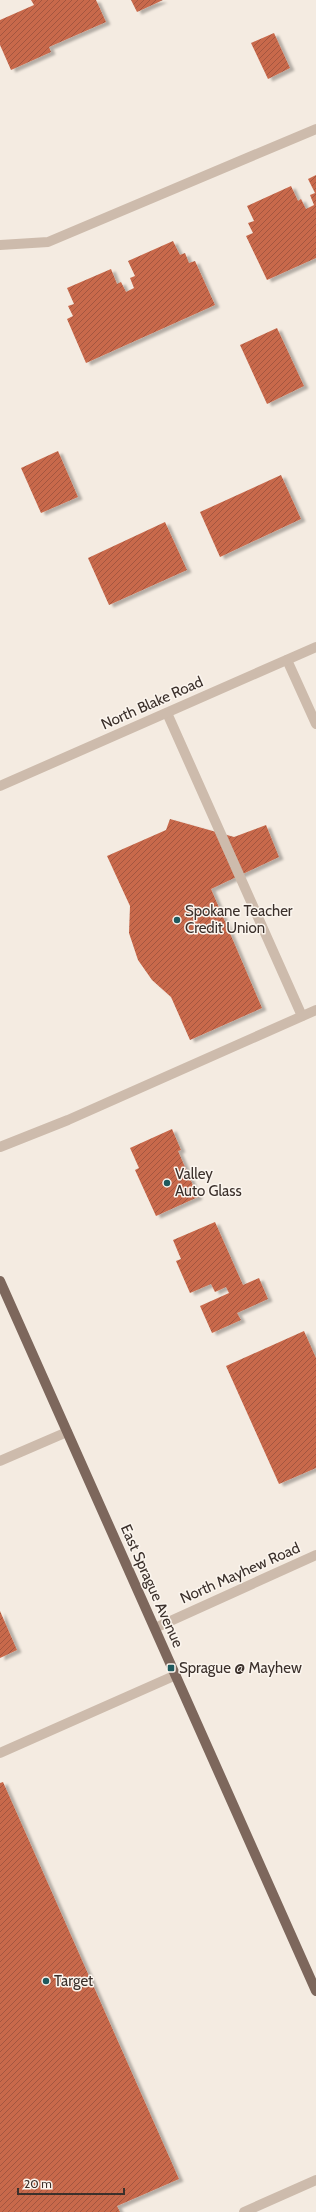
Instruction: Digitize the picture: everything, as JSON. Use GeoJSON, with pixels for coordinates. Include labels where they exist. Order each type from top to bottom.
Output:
{"type":"FeatureCollection","features":[{"type":"Feature","properties":{"kind":"main road","name":"East Sprague Avenue"},"geometry":{"type":"LineString","coordinates":[[0,1281],[316,1991]]}},
{"type":"Feature","properties":{"kind":"street"},"geometry":{"type":"LineString","coordinates":[[0,244],[48,242],[316,129]]}},
{"type":"Feature","properties":{"kind":"street","name":"North Blake Road"},"geometry":{"type":"LineString","coordinates":[[0,786],[316,647]]}},
{"type":"Feature","properties":{"kind":"street"},"geometry":{"type":"LineString","coordinates":[[287,660],[316,724]]}},
{"type":"Feature","properties":{"kind":"street"},"geometry":{"type":"LineString","coordinates":[[167,713],[302,1016]]}},
{"type":"Feature","properties":{"kind":"street"},"geometry":{"type":"LineString","coordinates":[[0,1147],[68,1120],[316,1010]]}},
{"type":"Feature","properties":{"kind":"street"},"geometry":{"type":"LineString","coordinates":[[0,1461],[68,1432]]}},
{"type":"Feature","properties":{"kind":"street","name":"North Mayhew Road"},"geometry":{"type":"LineString","coordinates":[[155,1628],[314,1559]]}},
{"type":"Feature","properties":{"kind":"street"},"geometry":{"type":"LineString","coordinates":[[0,1753],[176,1675]]}},
{"type":"Feature","properties":{"kind":"street"},"geometry":{"type":"LineString","coordinates":[[246,2212],[316,2180]]}},
{"type":"Feature","properties":{"kind":"building"},"geometry":{"type":"Polygon","coordinates":[[[31,0],[96,0],[106,22],[49,47],[51,52],[11,70],[0,45],[0,20],[34,5],[31,0]]]}},
{"type":"Feature","properties":{"kind":"building"},"geometry":{"type":"Polygon","coordinates":[[[131,0],[163,0],[137,12],[131,0]]]}},
{"type":"Feature","properties":{"kind":"building"},"geometry":{"type":"Polygon","coordinates":[[[274,33],[290,68],[268,79],[251,43],[274,33]]]}},
{"type":"Feature","properties":{"kind":"building"},"geometry":{"type":"Polygon","coordinates":[[[316,175],[316,258],[267,280],[246,236],[253,233],[248,223],[254,221],[247,206],[291,186],[298,201],[301,199],[306,209],[314,205],[310,195],[315,193],[308,179],[316,175]]]}},
{"type":"Feature","properties":{"kind":"building"},"geometry":{"type":"Polygon","coordinates":[[[173,241],[180,255],[185,253],[189,263],[195,261],[215,305],[86,363],[67,319],[73,316],[68,306],[74,304],[67,288],[111,269],[117,284],[121,282],[126,292],[134,288],[130,278],[135,276],[128,261],[173,241]]]}},
{"type":"Feature","properties":{"kind":"building"},"geometry":{"type":"Polygon","coordinates":[[[277,328],[304,386],[267,404],[240,345],[277,328]]]}},
{"type":"Feature","properties":{"kind":"building"},"geometry":{"type":"Polygon","coordinates":[[[58,451],[78,497],[41,513],[21,468],[58,451]]]}},
{"type":"Feature","properties":{"kind":"building"},"geometry":{"type":"Polygon","coordinates":[[[281,475],[301,519],[220,557],[200,512],[281,475]]]}},
{"type":"Feature","properties":{"kind":"building"},"geometry":{"type":"Polygon","coordinates":[[[165,522],[187,570],[109,605],[88,558],[165,522]]]}},
{"type":"Feature","properties":{"kind":"building","name":"Spokane Teacher Credit Union"},"geometry":{"type":"Polygon","coordinates":[[[170,819],[234,837],[266,825],[279,857],[211,889],[262,1008],[190,1040],[171,997],[152,980],[138,960],[129,933],[130,906],[107,856],[166,830],[170,819]]]}},
{"type":"Feature","properties":{"kind":"building","name":"Valley Auto Glass"},"geometry":{"type":"Polygon","coordinates":[[[172,1129],[181,1150],[178,1151],[198,1197],[156,1216],[135,1170],[139,1168],[130,1148],[172,1129]]]}},
{"type":"Feature","properties":{"kind":"building"},"geometry":{"type":"Polygon","coordinates":[[[215,1222],[243,1285],[259,1278],[268,1299],[237,1313],[241,1320],[212,1333],[200,1306],[229,1293],[226,1287],[215,1292],[211,1284],[190,1293],[176,1261],[181,1259],[173,1240],[215,1222]]]}},
{"type":"Feature","properties":{"kind":"building"},"geometry":{"type":"Polygon","coordinates":[[[304,1331],[316,1358],[316,1468],[279,1484],[226,1366],[304,1331]]]}},
{"type":"Feature","properties":{"kind":"building"},"geometry":{"type":"Polygon","coordinates":[[[0,1611],[17,1650],[0,1658],[0,1611]]]}},
{"type":"Feature","properties":{"kind":"building","name":"Target"},"geometry":{"type":"Polygon","coordinates":[[[3,1782],[179,2179],[117,2206],[120,2212],[0,2212],[0,1783],[3,1782]]]}},
{"type":"Feature","properties":{"kind":"place","name":"Spokane Teacher Credit Union"},"geometry":{"type":"Point","coordinates":[177,920]}},
{"type":"Feature","properties":{"kind":"place","name":"Valley Auto Glass"},"geometry":{"type":"Point","coordinates":[167,1183]}},
{"type":"Feature","properties":{"kind":"place","name":"Sprague @ Mayhew"},"geometry":{"type":"Point","coordinates":[171,1668]}},
{"type":"Feature","properties":{"kind":"place","name":"Target"},"geometry":{"type":"Point","coordinates":[46,1981]}}]}
